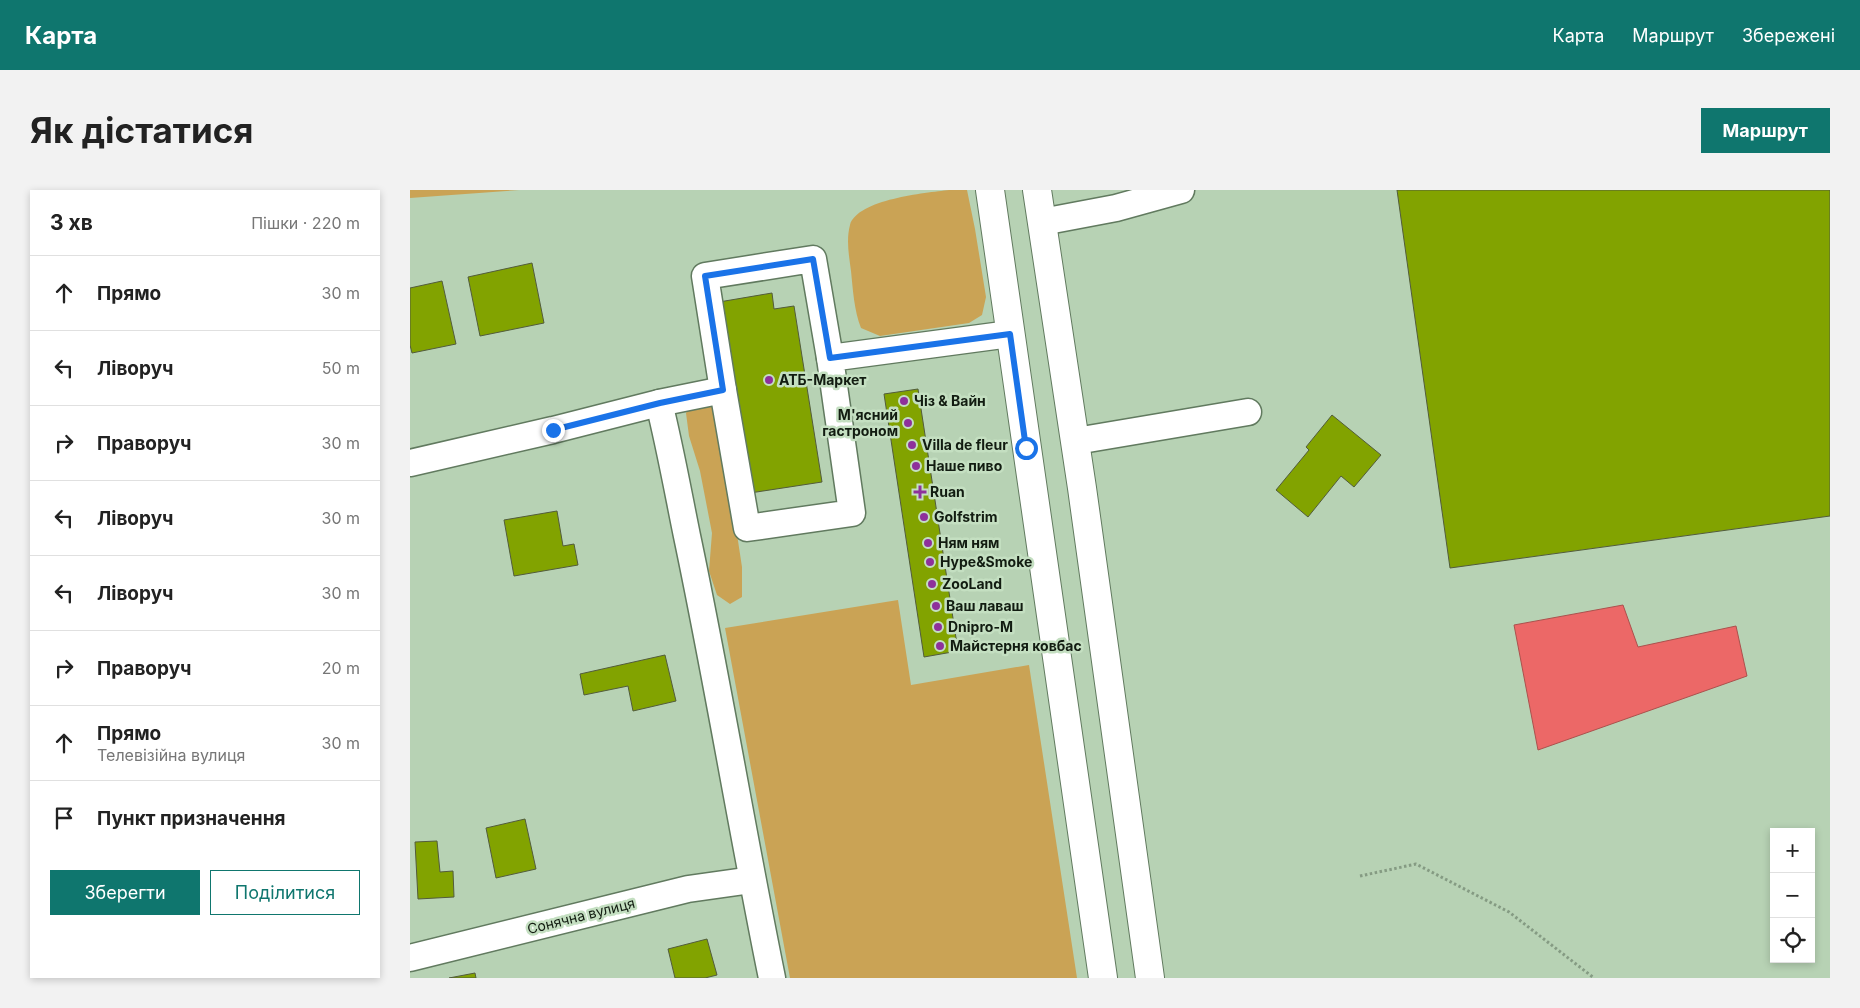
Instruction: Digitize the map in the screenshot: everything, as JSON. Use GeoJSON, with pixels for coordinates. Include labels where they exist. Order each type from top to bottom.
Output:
{"type":"FeatureCollection","features":[{"type":"Feature","properties":{"kind":"main road"},"geometry":{"type":"LineString","coordinates":[[990,190],[1103,978]]}},
{"type":"Feature","properties":{"kind":"main road"},"geometry":{"type":"LineString","coordinates":[[1037,190],[1076,441],[1150,978]]}},
{"type":"Feature","properties":{"kind":"street"},"geometry":{"type":"LineString","coordinates":[[1042,222],[1116,208],[1182,190]]}},
{"type":"Feature","properties":{"kind":"street"},"geometry":{"type":"LineString","coordinates":[[813,259],[830,358],[852,513],[747,528],[705,276],[813,259]]}},
{"type":"Feature","properties":{"kind":"street"},"geometry":{"type":"LineString","coordinates":[[830,358],[1010,334]]}},
{"type":"Feature","properties":{"kind":"street"},"geometry":{"type":"LineString","coordinates":[[410,463],[660,403],[723,390]]}},
{"type":"Feature","properties":{"kind":"street"},"geometry":{"type":"LineString","coordinates":[[660,403],[704,617],[752,880],[772,978]]}},
{"type":"Feature","properties":{"kind":"street"},"geometry":{"type":"LineString","coordinates":[[1076,441],[1248,412]]}},
{"type":"Feature","properties":{"kind":"street","name":"Сонячна вулиця"},"geometry":{"type":"LineString","coordinates":[[410,958],[688,889],[752,880]]}},
{"type":"Feature","properties":{"kind":"path"},"geometry":{"type":"LineString","coordinates":[[1360,876],[1416,864],[1509,912],[1594,978]]}},
{"type":"Feature","properties":{"kind":"shaded area"},"geometry":{"type":"Polygon","coordinates":[[[410,190],[519,190],[410,198],[410,190]]]}},
{"type":"Feature","properties":{"kind":"shaded area"},"geometry":{"type":"Polygon","coordinates":[[[949,190],[967,190],[986,297],[982,315],[969,323],[880,336],[861,328],[854,300],[848,248],[850,225],[856,216],[865,209],[879,203],[949,190]]]}},
{"type":"Feature","properties":{"kind":"shaded area"},"geometry":{"type":"Polygon","coordinates":[[[717,404],[742,567],[742,597],[730,604],[717,595],[709,571],[712,533],[700,471],[689,436],[686,413],[692,405],[717,404]]]}},
{"type":"Feature","properties":{"kind":"shaded area"},"geometry":{"type":"Polygon","coordinates":[[[898,600],[911,685],[1029,665],[1077,978],[790,978],[725,628],[898,600]]]}},
{"type":"Feature","properties":{"kind":"shaded area"},"geometry":{"type":"Polygon","coordinates":[[[1623,605],[1638,647],[1736,626],[1747,676],[1538,750],[1514,625],[1623,605]]]}},
{"type":"Feature","properties":{"kind":"building"},"geometry":{"type":"Polygon","coordinates":[[[1397,190],[1830,190],[1830,516],[1450,568],[1397,190]]]}},
{"type":"Feature","properties":{"kind":"building"},"geometry":{"type":"Polygon","coordinates":[[[532,263],[544,323],[480,336],[468,277],[532,263]]]}},
{"type":"Feature","properties":{"kind":"building"},"geometry":{"type":"Polygon","coordinates":[[[442,281],[456,344],[412,353],[410,345],[410,288],[442,281]]]}},
{"type":"Feature","properties":{"kind":"building","name":"АТБ-Маркет"},"geometry":{"type":"Polygon","coordinates":[[[772,293],[774,309],[794,306],[822,482],[750,493],[719,302],[772,293]]]}},
{"type":"Feature","properties":{"kind":"building"},"geometry":{"type":"Polygon","coordinates":[[[918,389],[958,651],[924,657],[884,394],[918,389]]]}},
{"type":"Feature","properties":{"kind":"building"},"geometry":{"type":"Polygon","coordinates":[[[1332,415],[1381,455],[1354,487],[1341,476],[1308,517],[1276,490],[1309,450],[1306,447],[1332,415]]]}},
{"type":"Feature","properties":{"kind":"building"},"geometry":{"type":"Polygon","coordinates":[[[557,511],[563,546],[574,544],[578,565],[514,576],[504,520],[557,511]]]}},
{"type":"Feature","properties":{"kind":"building"},"geometry":{"type":"Polygon","coordinates":[[[665,655],[676,701],[633,711],[628,686],[584,695],[580,674],[665,655]]]}},
{"type":"Feature","properties":{"kind":"building"},"geometry":{"type":"Polygon","coordinates":[[[525,819],[536,869],[496,878],[486,828],[525,819]]]}},
{"type":"Feature","properties":{"kind":"building"},"geometry":{"type":"Polygon","coordinates":[[[437,841],[440,872],[453,871],[454,897],[418,899],[415,842],[437,841]]]}},
{"type":"Feature","properties":{"kind":"building"},"geometry":{"type":"Polygon","coordinates":[[[707,939],[717,975],[705,978],[675,978],[668,949],[707,939]]]}},
{"type":"Feature","properties":{"kind":"building"},"geometry":{"type":"Polygon","coordinates":[[[475,973],[476,978],[449,978],[475,973]]]}},
{"type":"Feature","properties":{"kind":"place","name":"АТБ-Маркет"},"geometry":{"type":"Point","coordinates":[769,380]}},
{"type":"Feature","properties":{"kind":"place","name":"Чіз & Вайн"},"geometry":{"type":"Point","coordinates":[904,401]}},
{"type":"Feature","properties":{"kind":"place","name":"М'ясний гастроном"},"geometry":{"type":"Point","coordinates":[908,423]}},
{"type":"Feature","properties":{"kind":"place","name":"Villa de fleur"},"geometry":{"type":"Point","coordinates":[912,445]}},
{"type":"Feature","properties":{"kind":"place","name":"Наше пиво"},"geometry":{"type":"Point","coordinates":[916,466]}},
{"type":"Feature","properties":{"kind":"place","name":"Ruan"},"geometry":{"type":"Point","coordinates":[920,492]}},
{"type":"Feature","properties":{"kind":"place","name":"Golfstrim"},"geometry":{"type":"Point","coordinates":[924,517]}},
{"type":"Feature","properties":{"kind":"place","name":"Ням ням"},"geometry":{"type":"Point","coordinates":[928,543]}},
{"type":"Feature","properties":{"kind":"place","name":"Hype&Smoke"},"geometry":{"type":"Point","coordinates":[930,562]}},
{"type":"Feature","properties":{"kind":"place","name":"ZooLand"},"geometry":{"type":"Point","coordinates":[932,584]}},
{"type":"Feature","properties":{"kind":"place","name":"Ваш лаваш"},"geometry":{"type":"Point","coordinates":[936,606]}},
{"type":"Feature","properties":{"kind":"place","name":"Dnipro-M"},"geometry":{"type":"Point","coordinates":[938,627]}},
{"type":"Feature","properties":{"kind":"place","name":"Майстерня ковбас"},"geometry":{"type":"Point","coordinates":[940,646]}},
{"type":"Feature","properties":{"kind":"route"},"geometry":{"type":"LineString","coordinates":[[553,430],[660,403],[723,390],[705,276],[813,259],[830,358],[1010,334],[1026,448]]}}]}
